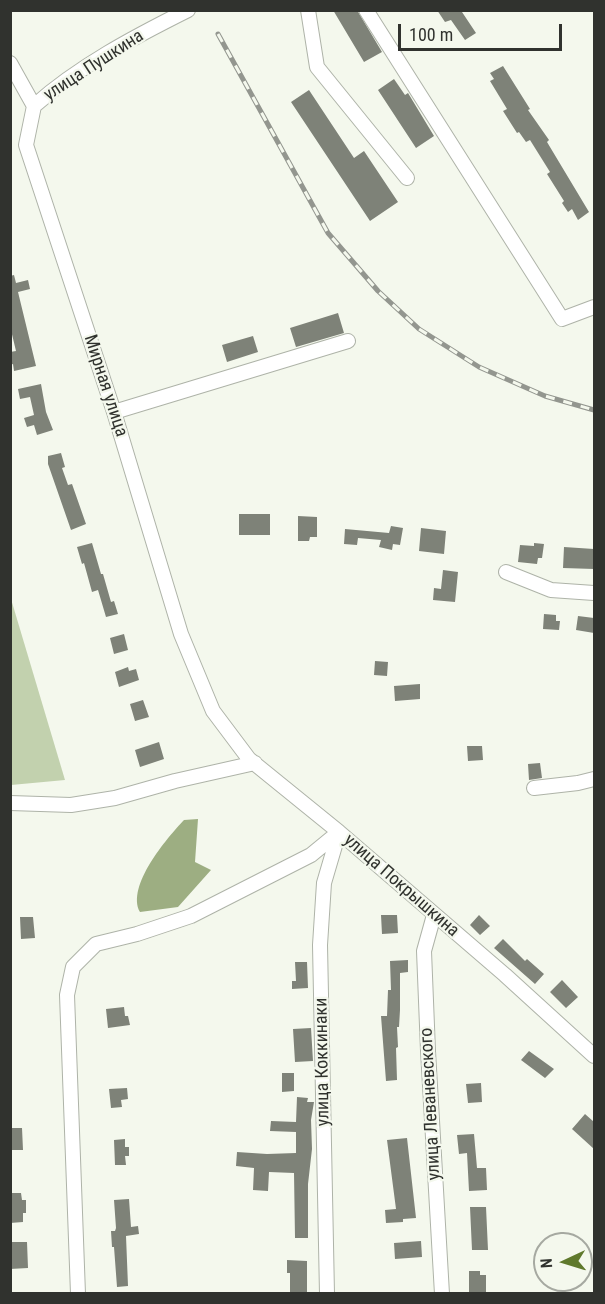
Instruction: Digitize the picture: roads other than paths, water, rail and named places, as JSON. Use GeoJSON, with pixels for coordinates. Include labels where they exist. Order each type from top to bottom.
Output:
{"type":"FeatureCollection","features":[{"type":"Feature","properties":{"kind":"street","name":"улица Пушкина"},"geometry":{"type":"LineString","coordinates":[[34,106],[54,88],[99,59],[188,10]]}},
{"type":"Feature","properties":{"kind":"street"},"geometry":{"type":"LineString","coordinates":[[308,10],[316,67],[407,178]]}},
{"type":"Feature","properties":{"kind":"street"},"geometry":{"type":"LineString","coordinates":[[366,10],[562,319],[594,307]]}},
{"type":"Feature","properties":{"kind":"street"},"geometry":{"type":"LineString","coordinates":[[10,63],[34,106]]}},
{"type":"Feature","properties":{"kind":"street","name":"Мирная улица"},"geometry":{"type":"LineString","coordinates":[[34,106],[26,145],[114,412],[181,634],[213,711]]}},
{"type":"Feature","properties":{"kind":"street"},"geometry":{"type":"LineString","coordinates":[[114,412],[348,341]]}},
{"type":"Feature","properties":{"kind":"street"},"geometry":{"type":"LineString","coordinates":[[506,572],[551,590],[594,593]]}},
{"type":"Feature","properties":{"kind":"street","name":"улица Покрышкина"},"geometry":{"type":"LineString","coordinates":[[213,711],[255,763],[505,975],[594,1056]]}},
{"type":"Feature","properties":{"kind":"street"},"geometry":{"type":"LineString","coordinates":[[10,803],[71,805],[115,798],[175,781],[255,763]]}},
{"type":"Feature","properties":{"kind":"street"},"geometry":{"type":"LineString","coordinates":[[534,788],[594,779]]}},
{"type":"Feature","properties":{"kind":"street"},"geometry":{"type":"LineString","coordinates":[[78,1293],[67,995],[73,967],[96,944],[137,934],[191,916],[311,855],[339,832]]}},
{"type":"Feature","properties":{"kind":"street","name":"улица Коккинаки"},"geometry":{"type":"LineString","coordinates":[[327,1293],[320,945],[324,883],[339,832]]}},
{"type":"Feature","properties":{"kind":"street","name":"улица Леваневского"},"geometry":{"type":"LineString","coordinates":[[434,915],[424,951],[442,1293]]}},
{"type":"Feature","properties":{"kind":"railway"},"geometry":{"type":"LineString","coordinates":[[218,34],[328,233],[378,291],[419,329],[479,367],[545,396],[594,410]]}}]}
